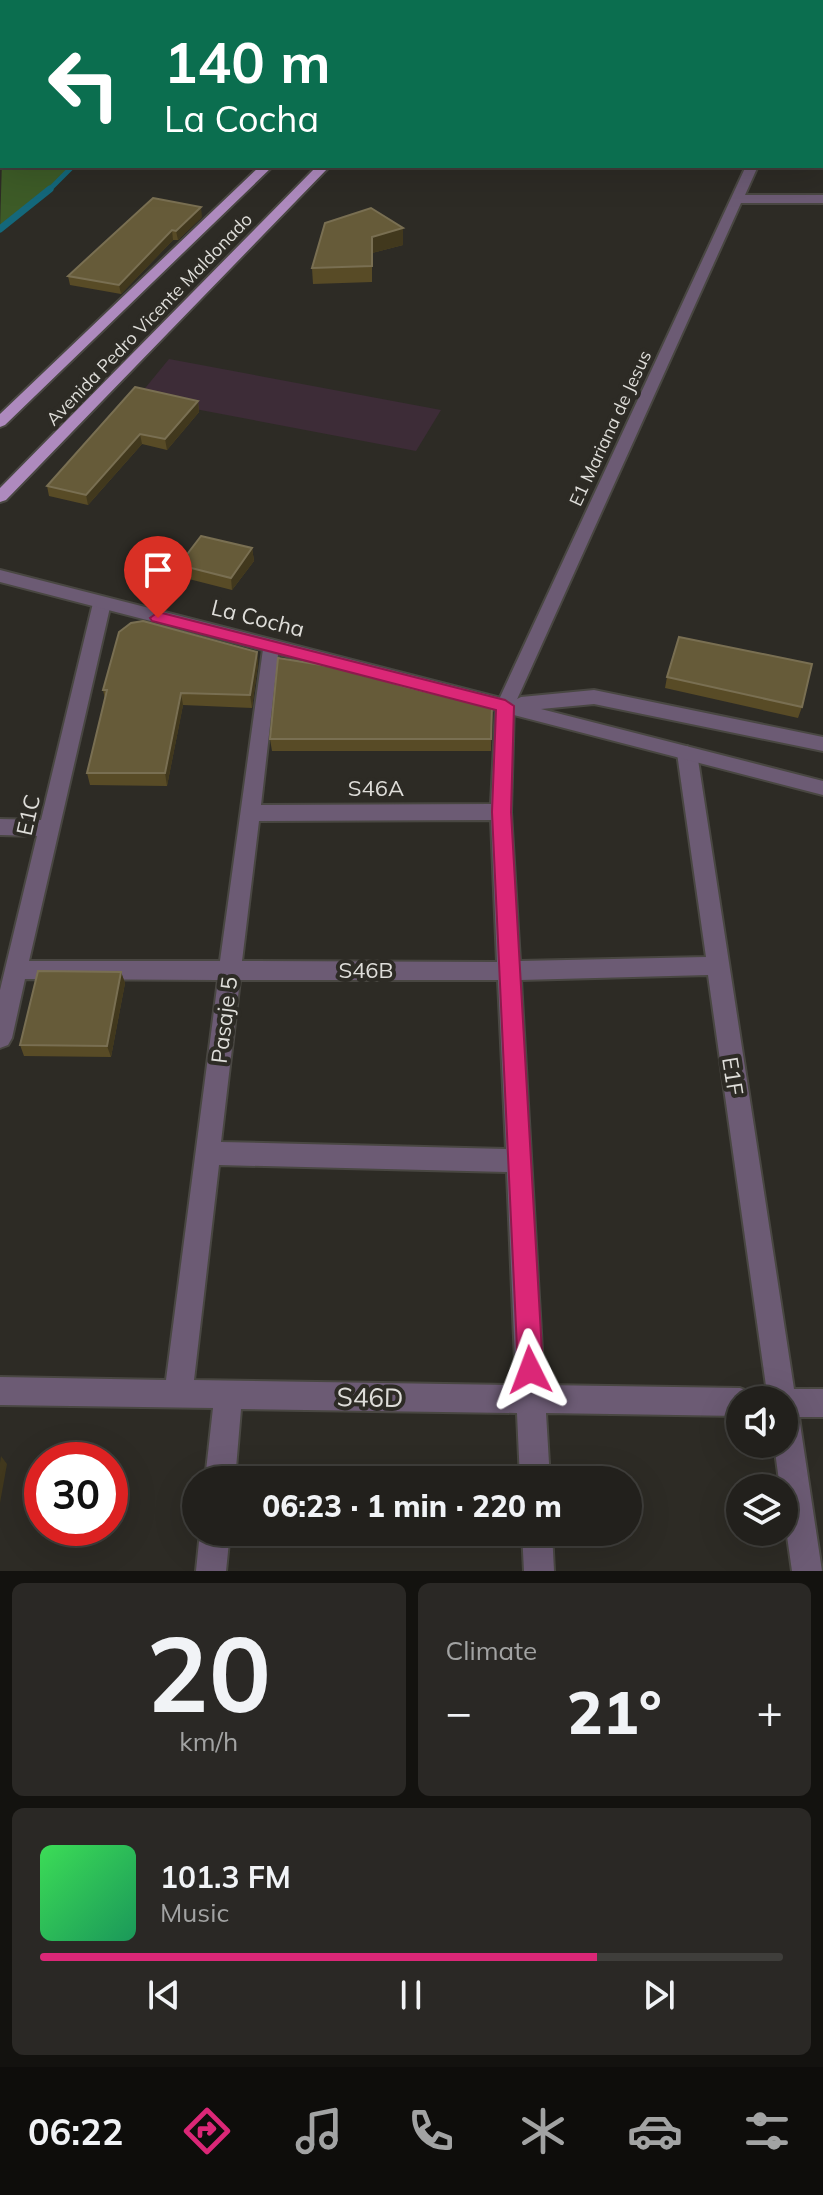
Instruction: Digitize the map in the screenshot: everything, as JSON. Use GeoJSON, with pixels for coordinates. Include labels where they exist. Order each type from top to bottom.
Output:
{"type":"FeatureCollection","features":[{"type":"Feature","properties":{"kind":"main road","name":"Avenida Pedro Vicente Maldonado"},"geometry":{"type":"LineString","coordinates":[[0,422],[265,168]]}},
{"type":"Feature","properties":{"kind":"main road","name":"Avenida Pedro Vicente Maldonado"},"geometry":{"type":"LineString","coordinates":[[0,497],[322,168]]}},
{"type":"Feature","properties":{"kind":"street","name":"E1 Mariana de Jesus"},"geometry":{"type":"LineString","coordinates":[[505,706],[751,168]]}},
{"type":"Feature","properties":{"kind":"street"},"geometry":{"type":"LineString","coordinates":[[736,199],[823,199]]}},
{"type":"Feature","properties":{"kind":"street","name":"La Cocha"},"geometry":{"type":"LineString","coordinates":[[0,576],[823,788]]}},
{"type":"Feature","properties":{"kind":"street","name":"E1C"},"geometry":{"type":"LineString","coordinates":[[0,1038],[102,603]]}},
{"type":"Feature","properties":{"kind":"street","name":"Pasaje 5"},"geometry":{"type":"LineString","coordinates":[[178,1394],[270,646]]}},
{"type":"Feature","properties":{"kind":"street","name":"La Cocha"},"geometry":{"type":"LineString","coordinates":[[505,706],[594,697],[823,744]]}},
{"type":"Feature","properties":{"kind":"street"},"geometry":{"type":"LineString","coordinates":[[505,706],[501,812],[534,1466]]}},
{"type":"Feature","properties":{"kind":"street","name":"E1F"},"geometry":{"type":"LineString","coordinates":[[687,753],[781,1386]]}},
{"type":"Feature","properties":{"kind":"street","name":"S46A"},"geometry":{"type":"LineString","coordinates":[[250,813],[501,812]]}},
{"type":"Feature","properties":{"kind":"street"},"geometry":{"type":"LineString","coordinates":[[0,827],[49,828]]}},
{"type":"Feature","properties":{"kind":"street","name":"S46B"},"geometry":{"type":"LineString","coordinates":[[16,970],[511,971],[717,966]]}},
{"type":"Feature","properties":{"kind":"street"},"geometry":{"type":"LineString","coordinates":[[208,1153],[520,1161]]}},
{"type":"Feature","properties":{"kind":"street","name":"S46D"},"geometry":{"type":"LineString","coordinates":[[0,1391],[726,1402]]}},
{"type":"Feature","properties":{"kind":"street"},"geometry":{"type":"LineString","coordinates":[[221,1466],[228,1395]]}},
{"type":"Feature","properties":{"kind":"street"},"geometry":{"type":"LineString","coordinates":[[798,1402],[823,1403]]}},
{"type":"Feature","properties":{"kind":"street"},"geometry":{"type":"LineString","coordinates":[[790,1458],[807,1571]]}},
{"type":"Feature","properties":{"kind":"street"},"geometry":{"type":"LineString","coordinates":[[211,1571],[214,1546]]}},
{"type":"Feature","properties":{"kind":"street"},"geometry":{"type":"LineString","coordinates":[[538,1546],[539,1571]]}},
{"type":"Feature","properties":{"kind":"shaded area"},"geometry":{"type":"Polygon","coordinates":[[[169,359],[441,410],[416,451],[137,398],[169,359]]]}},
{"type":"Feature","properties":{"kind":"green space"},"geometry":{"type":"Polygon","coordinates":[[[2,168],[71,168],[0,229],[2,168]]]}},
{"type":"Feature","properties":{"kind":"building"},"geometry":{"type":"Polygon","coordinates":[[[153,198],[201,207],[176,231],[172,230],[119,285],[68,276],[153,198]]]}},
{"type":"Feature","properties":{"kind":"building"},"geometry":{"type":"Polygon","coordinates":[[[371,208],[403,228],[372,237],[372,266],[312,268],[325,223],[371,208]]]}},
{"type":"Feature","properties":{"kind":"building"},"geometry":{"type":"Polygon","coordinates":[[[135,387],[198,401],[165,439],[140,434],[86,495],[47,486],[135,387]]]}},
{"type":"Feature","properties":{"kind":"building"},"geometry":{"type":"Polygon","coordinates":[[[201,536],[252,548],[231,578],[179,565],[201,536]]]}},
{"type":"Feature","properties":{"kind":"building"},"geometry":{"type":"Polygon","coordinates":[[[143,621],[257,652],[250,695],[181,693],[165,773],[87,773],[107,690],[103,690],[119,632],[131,623],[143,621]]]}},
{"type":"Feature","properties":{"kind":"building"},"geometry":{"type":"Polygon","coordinates":[[[679,637],[812,664],[802,707],[667,677],[679,637]]]}},
{"type":"Feature","properties":{"kind":"building"},"geometry":{"type":"Polygon","coordinates":[[[278,658],[346,669],[492,707],[491,739],[270,739],[278,658]]]}},
{"type":"Feature","properties":{"kind":"building"},"geometry":{"type":"Polygon","coordinates":[[[38,971],[121,972],[107,1046],[20,1045],[38,971]]]}},
{"type":"Feature","properties":{"kind":"waterway"},"geometry":{"type":"LineString","coordinates":[[50,189],[71,168]]}},
{"type":"Feature","properties":{"kind":"waterway"},"geometry":{"type":"LineString","coordinates":[[0,229],[50,189]]}},
{"type":"Feature","properties":{"kind":"route"},"geometry":{"type":"LineString","coordinates":[[158,618],[505,706],[501,812],[530,1370]]}}]}
